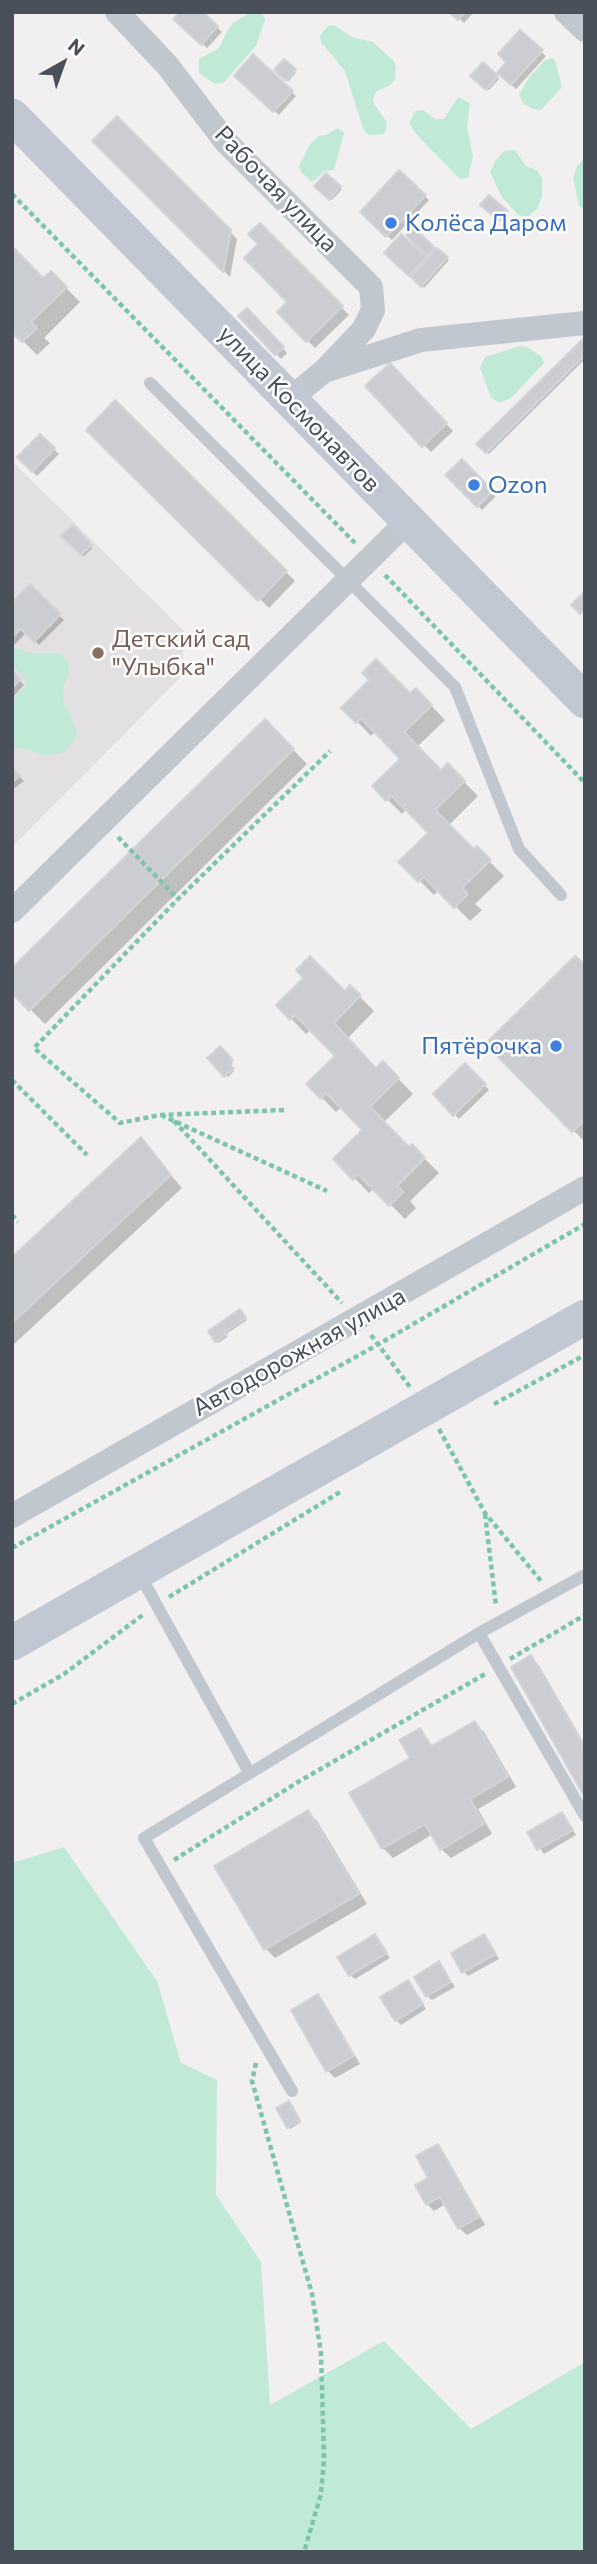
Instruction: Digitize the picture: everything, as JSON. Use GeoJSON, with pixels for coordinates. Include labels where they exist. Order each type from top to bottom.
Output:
{"type":"FeatureCollection","features":[{"type":"Feature","properties":{"kind":"main road","name":"улица Космонавтов"},"geometry":{"type":"LineString","coordinates":[[12,116],[585,701]]}},
{"type":"Feature","properties":{"kind":"main road"},"geometry":{"type":"LineString","coordinates":[[12,1643],[138,1572],[432,1427],[585,1317]]}},
{"type":"Feature","properties":{"kind":"street","name":"Рабочая улица"},"geometry":{"type":"LineString","coordinates":[[117,12],[167,65],[226,142],[371,287],[373,310],[364,329],[324,371],[290,399]]}},
{"type":"Feature","properties":{"kind":"street"},"geometry":{"type":"LineString","coordinates":[[566,12],[585,30]]}},
{"type":"Feature","properties":{"kind":"street"},"geometry":{"type":"LineString","coordinates":[[324,371],[421,341],[585,324]]}},
{"type":"Feature","properties":{"kind":"street"},"geometry":{"type":"LineString","coordinates":[[12,911],[408,521]]}},
{"type":"Feature","properties":{"kind":"street","name":"Автодорожная улица"},"geometry":{"type":"LineString","coordinates":[[12,1516],[585,1188]]}},
{"type":"Feature","properties":{"kind":"lane"},"geometry":{"type":"LineString","coordinates":[[150,383],[455,687],[519,849],[561,895]]}},
{"type":"Feature","properties":{"kind":"lane"},"geometry":{"type":"LineString","coordinates":[[138,1572],[249,1772]]}},
{"type":"Feature","properties":{"kind":"lane"},"geometry":{"type":"LineString","coordinates":[[292,2091],[144,1838],[479,1633],[585,1575]]}},
{"type":"Feature","properties":{"kind":"lane"},"geometry":{"type":"LineString","coordinates":[[479,1633],[585,1816]]}},
{"type":"Feature","properties":{"kind":"path"},"geometry":{"type":"LineString","coordinates":[[12,194],[585,783]]}},
{"type":"Feature","properties":{"kind":"path"},"geometry":{"type":"LineString","coordinates":[[284,1110],[160,1115],[120,1123],[34,1048],[178,900],[330,751]]}},
{"type":"Feature","properties":{"kind":"path"},"geometry":{"type":"LineString","coordinates":[[104,821],[178,900]]}},
{"type":"Feature","properties":{"kind":"path"},"geometry":{"type":"LineString","coordinates":[[12,1080],[87,1155]]}},
{"type":"Feature","properties":{"kind":"path"},"geometry":{"type":"LineString","coordinates":[[160,1115],[327,1191]]}},
{"type":"Feature","properties":{"kind":"path"},"geometry":{"type":"LineString","coordinates":[[174,1121],[379,1344],[460,1467],[485,1513],[551,1594]]}},
{"type":"Feature","properties":{"kind":"path"},"geometry":{"type":"LineString","coordinates":[[12,1215],[18,1222]]}},
{"type":"Feature","properties":{"kind":"path"},"geometry":{"type":"LineString","coordinates":[[12,1548],[379,1344],[585,1224]]}},
{"type":"Feature","properties":{"kind":"path"},"geometry":{"type":"LineString","coordinates":[[490,1407],[585,1355]]}},
{"type":"Feature","properties":{"kind":"path"},"geometry":{"type":"LineString","coordinates":[[12,1703],[64,1674],[156,1605],[346,1488]]}},
{"type":"Feature","properties":{"kind":"path"},"geometry":{"type":"LineString","coordinates":[[485,1513],[498,1622]]}},
{"type":"Feature","properties":{"kind":"path"},"geometry":{"type":"LineString","coordinates":[[161,1868],[298,1782],[585,1615]]}},
{"type":"Feature","properties":{"kind":"path"},"geometry":{"type":"LineString","coordinates":[[261,2038],[252,2081],[312,2294],[321,2353],[324,2459],[321,2494],[304,2552]]}},
{"type":"Feature","properties":{"kind":"shaded area","name":"Детский сад \"Улыбка\""},"geometry":{"type":"Polygon","coordinates":[[[12,461],[184,631],[182,676],[12,847],[12,461]]]}},
{"type":"Feature","properties":{"kind":"green space"},"geometry":{"type":"Polygon","coordinates":[[[251,12],[261,12],[265,19],[256,46],[224,82],[215,84],[199,73],[199,59],[219,48],[233,23],[251,12]]]}},
{"type":"Feature","properties":{"kind":"green space"},"geometry":{"type":"Polygon","coordinates":[[[334,25],[352,37],[373,42],[394,61],[395,80],[377,91],[373,98],[386,121],[384,134],[369,135],[364,131],[345,71],[321,42],[320,36],[328,26],[334,25]]]}},
{"type":"Feature","properties":{"kind":"green space"},"geometry":{"type":"Polygon","coordinates":[[[552,58],[555,60],[562,87],[541,110],[533,109],[524,104],[519,95],[528,79],[544,61],[552,58]]]}},
{"type":"Feature","properties":{"kind":"green space"},"geometry":{"type":"Polygon","coordinates":[[[458,97],[470,103],[467,126],[473,156],[468,178],[460,179],[416,134],[409,123],[415,111],[423,110],[435,119],[444,119],[458,97]]]}},
{"type":"Feature","properties":{"kind":"green space"},"geometry":{"type":"Polygon","coordinates":[[[338,128],[344,133],[334,170],[324,171],[311,181],[299,166],[310,144],[319,136],[338,128]]]}},
{"type":"Feature","properties":{"kind":"green space"},"geometry":{"type":"Polygon","coordinates":[[[515,150],[526,166],[538,171],[542,179],[542,197],[537,209],[527,217],[518,215],[502,197],[490,172],[504,151],[515,150]]]}},
{"type":"Feature","properties":{"kind":"green space"},"geometry":{"type":"Polygon","coordinates":[[[585,158],[585,209],[580,207],[573,178],[577,166],[585,158]]]}},
{"type":"Feature","properties":{"kind":"green space"},"geometry":{"type":"Polygon","coordinates":[[[520,346],[527,347],[542,357],[544,363],[511,398],[499,403],[491,397],[480,368],[485,357],[520,346]]]}},
{"type":"Feature","properties":{"kind":"green space"},"geometry":{"type":"Polygon","coordinates":[[[12,649],[30,653],[59,653],[68,661],[69,673],[64,684],[63,700],[77,731],[76,738],[64,752],[46,756],[23,748],[12,749],[12,700],[26,687],[27,681],[12,664],[12,649]]]}},
{"type":"Feature","properties":{"kind":"green space"},"geometry":{"type":"Polygon","coordinates":[[[64,1847],[157,1981],[181,2063],[217,2080],[216,2195],[261,2262],[270,2405],[384,2341],[471,2429],[585,2362],[585,2552],[12,2552],[12,1863],[64,1847]]]}},
{"type":"Feature","properties":{"kind":"building"},"geometry":{"type":"Polygon","coordinates":[[[180,12],[203,12],[218,26],[201,45],[173,19],[180,12]]]}},
{"type":"Feature","properties":{"kind":"building"},"geometry":{"type":"Polygon","coordinates":[[[449,12],[465,12],[458,20],[449,12]]]}},
{"type":"Feature","properties":{"kind":"building"},"geometry":{"type":"Polygon","coordinates":[[[520,30],[543,50],[511,85],[497,73],[506,62],[498,54],[520,30]]]}},
{"type":"Feature","properties":{"kind":"building"},"geometry":{"type":"Polygon","coordinates":[[[253,54],[293,91],[273,112],[234,76],[253,54]]]}},
{"type":"Feature","properties":{"kind":"building"},"geometry":{"type":"Polygon","coordinates":[[[284,59],[296,69],[286,81],[274,70],[284,59]]]}},
{"type":"Feature","properties":{"kind":"building"},"geometry":{"type":"Polygon","coordinates":[[[483,62],[498,76],[486,90],[470,76],[483,62]]]}},
{"type":"Feature","properties":{"kind":"building"},"geometry":{"type":"Polygon","coordinates":[[[117,116],[231,230],[223,272],[92,141],[117,116]]]}},
{"type":"Feature","properties":{"kind":"building"},"geometry":{"type":"Polygon","coordinates":[[[399,170],[426,195],[386,237],[360,212],[399,170]]]}},
{"type":"Feature","properties":{"kind":"building"},"geometry":{"type":"Polygon","coordinates":[[[326,173],[341,186],[329,200],[314,186],[326,173]]]}},
{"type":"Feature","properties":{"kind":"building"},"geometry":{"type":"Polygon","coordinates":[[[489,195],[508,211],[499,221],[480,205],[489,195]]]}},
{"type":"Feature","properties":{"kind":"building"},"geometry":{"type":"Polygon","coordinates":[[[260,223],[343,306],[306,342],[277,312],[287,302],[244,258],[258,244],[248,234],[260,223]]]}},
{"type":"Feature","properties":{"kind":"building"},"geometry":{"type":"Polygon","coordinates":[[[414,227],[435,248],[427,256],[406,235],[414,227]]]}},
{"type":"Feature","properties":{"kind":"building"},"geometry":{"type":"Polygon","coordinates":[[[401,234],[426,257],[409,276],[384,253],[401,234]]]}},
{"type":"Feature","properties":{"kind":"building"},"geometry":{"type":"Polygon","coordinates":[[[437,248],[448,257],[421,287],[411,277],[437,248]]]}},
{"type":"Feature","properties":{"kind":"building"},"geometry":{"type":"Polygon","coordinates":[[[15,249],[43,278],[51,271],[67,287],[31,322],[37,328],[22,342],[12,333],[12,252],[15,249]]]}},
{"type":"Feature","properties":{"kind":"building"},"geometry":{"type":"Polygon","coordinates":[[[247,308],[284,347],[275,355],[238,316],[247,308]]]}},
{"type":"Feature","properties":{"kind":"building"},"geometry":{"type":"Polygon","coordinates":[[[585,337],[585,360],[582,358],[486,453],[476,444],[585,337]]]}},
{"type":"Feature","properties":{"kind":"building"},"geometry":{"type":"Polygon","coordinates":[[[390,363],[447,423],[422,447],[365,386],[390,363]]]}},
{"type":"Feature","properties":{"kind":"building"},"geometry":{"type":"Polygon","coordinates":[[[115,400],[287,571],[258,601],[86,430],[115,400]]]}},
{"type":"Feature","properties":{"kind":"building"},"geometry":{"type":"Polygon","coordinates":[[[40,434],[55,448],[32,472],[17,457],[40,434]]]}},
{"type":"Feature","properties":{"kind":"building"},"geometry":{"type":"Polygon","coordinates":[[[462,459],[493,491],[477,507],[445,475],[462,459]]]}},
{"type":"Feature","properties":{"kind":"building"},"geometry":{"type":"Polygon","coordinates":[[[73,525],[92,545],[81,555],[61,536],[73,525]]]}},
{"type":"Feature","properties":{"kind":"building"},"geometry":{"type":"Polygon","coordinates":[[[30,584],[61,614],[34,642],[21,629],[12,638],[12,603],[30,584]]]}},
{"type":"Feature","properties":{"kind":"building"},"geometry":{"type":"Polygon","coordinates":[[[585,591],[585,609],[580,614],[571,605],[585,591]]]}},
{"type":"Feature","properties":{"kind":"building"},"geometry":{"type":"Polygon","coordinates":[[[376,659],[410,693],[416,688],[432,705],[404,732],[441,770],[448,763],[465,781],[435,810],[474,849],[477,846],[491,860],[462,888],[468,894],[454,908],[424,877],[418,882],[398,862],[428,833],[392,796],[386,801],[372,786],[400,759],[361,718],[356,723],[341,708],[369,680],[362,673],[376,659]]]}},
{"type":"Feature","properties":{"kind":"building"},"geometry":{"type":"Polygon","coordinates":[[[12,671],[21,679],[12,688],[12,671]]]}},
{"type":"Feature","properties":{"kind":"building"},"geometry":{"type":"Polygon","coordinates":[[[265,719],[294,749],[29,1011],[12,993],[12,968],[265,719]]]}},
{"type":"Feature","properties":{"kind":"building"},"geometry":{"type":"Polygon","coordinates":[[[12,768],[20,775],[12,783],[12,768]]]}},
{"type":"Feature","properties":{"kind":"building"},"geometry":{"type":"Polygon","coordinates":[[[310,956],[345,991],[350,985],[361,995],[334,1023],[376,1068],[383,1061],[399,1078],[370,1107],[409,1147],[412,1144],[425,1158],[397,1186],[403,1192],[389,1206],[358,1174],[353,1180],[333,1159],[362,1130],[326,1093],[321,1099],[306,1084],[335,1056],[295,1015],[290,1020],[276,1005],[303,978],[296,970],[310,956]]]}},
{"type":"Feature","properties":{"kind":"building"},"geometry":{"type":"Polygon","coordinates":[[[575,956],[585,965],[585,1120],[572,1132],[485,1044],[575,956]]]}},
{"type":"Feature","properties":{"kind":"building"},"geometry":{"type":"Polygon","coordinates":[[[220,1046],[233,1060],[229,1064],[234,1068],[224,1077],[207,1058],[220,1046]]]}},
{"type":"Feature","properties":{"kind":"building"},"geometry":{"type":"Polygon","coordinates":[[[465,1063],[486,1084],[453,1116],[433,1094],[465,1063]]]}},
{"type":"Feature","properties":{"kind":"building"},"geometry":{"type":"Polygon","coordinates":[[[141,1137],[171,1175],[12,1323],[12,1257],[141,1137]]]}},
{"type":"Feature","properties":{"kind":"building"},"geometry":{"type":"Polygon","coordinates":[[[240,1309],[246,1318],[215,1342],[208,1331],[240,1309]]]}},
{"type":"Feature","properties":{"kind":"building"},"geometry":{"type":"Polygon","coordinates":[[[531,1655],[585,1748],[585,1798],[511,1667],[531,1655]]]}},
{"type":"Feature","properties":{"kind":"building"},"geometry":{"type":"Polygon","coordinates":[[[475,1721],[508,1777],[470,1799],[484,1824],[440,1850],[425,1824],[382,1849],[349,1793],[410,1758],[399,1740],[420,1728],[431,1746],[475,1721]]]}},
{"type":"Feature","properties":{"kind":"building"},"geometry":{"type":"Polygon","coordinates":[[[308,1810],[359,1894],[264,1950],[214,1866],[308,1810]]]}},
{"type":"Feature","properties":{"kind":"building"},"geometry":{"type":"Polygon","coordinates":[[[562,1812],[573,1830],[537,1850],[527,1832],[562,1812]]]}},
{"type":"Feature","properties":{"kind":"building"},"geometry":{"type":"Polygon","coordinates":[[[375,1934],[387,1953],[349,1976],[337,1957],[375,1934]]]}},
{"type":"Feature","properties":{"kind":"building"},"geometry":{"type":"Polygon","coordinates":[[[484,1934],[496,1954],[462,1973],[451,1953],[484,1934]]]}},
{"type":"Feature","properties":{"kind":"building"},"geometry":{"type":"Polygon","coordinates":[[[439,1961],[451,1982],[426,1997],[414,1977],[439,1961]]]}},
{"type":"Feature","properties":{"kind":"building"},"geometry":{"type":"Polygon","coordinates":[[[408,1980],[423,2004],[395,2021],[380,1997],[408,1980]]]}},
{"type":"Feature","properties":{"kind":"building"},"geometry":{"type":"Polygon","coordinates":[[[318,1994],[354,2056],[326,2072],[291,2010],[318,1994]]]}},
{"type":"Feature","properties":{"kind":"building"},"geometry":{"type":"Polygon","coordinates":[[[289,2101],[300,2120],[287,2128],[276,2108],[289,2101]]]}},
{"type":"Feature","properties":{"kind":"building"},"geometry":{"type":"Polygon","coordinates":[[[438,2144],[479,2217],[458,2229],[440,2197],[426,2205],[415,2185],[428,2178],[416,2156],[438,2144]]]}},
{"type":"Feature","properties":{"kind":"place","name":"Колёса Даром"},"geometry":{"type":"Point","coordinates":[391,223]}},
{"type":"Feature","properties":{"kind":"place","name":"Ozon"},"geometry":{"type":"Point","coordinates":[474,485]}},
{"type":"Feature","properties":{"kind":"place","name":"Детский сад \"Улыбка\""},"geometry":{"type":"Point","coordinates":[98,653]}},
{"type":"Feature","properties":{"kind":"place","name":"Пятёрочка"},"geometry":{"type":"Point","coordinates":[556,1046]}}]}
